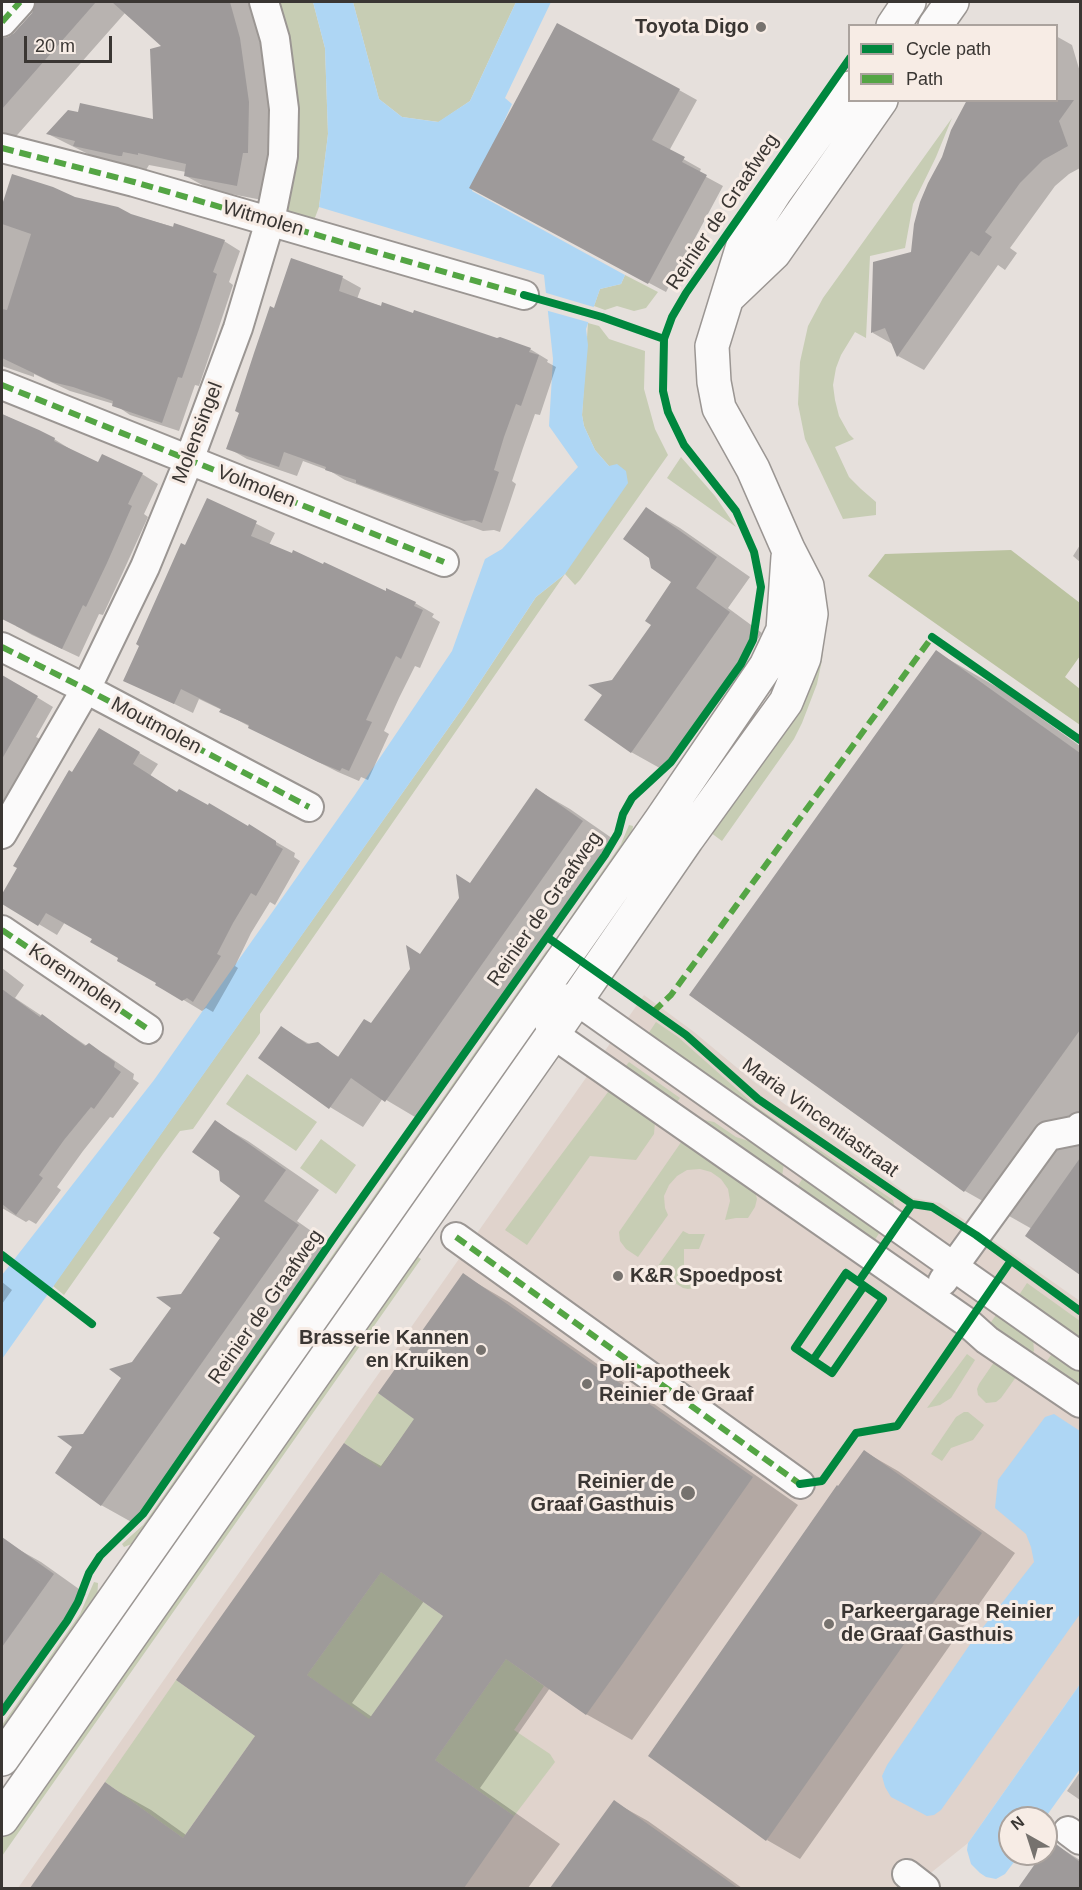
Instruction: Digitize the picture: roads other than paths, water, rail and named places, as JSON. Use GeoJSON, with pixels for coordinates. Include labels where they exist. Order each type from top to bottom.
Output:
{"type":"FeatureCollection","features":[{"type":"Feature","properties":{"kind":"main road"},"geometry":{"type":"LineString","coordinates":[[894,24],[909,2]]}},
{"type":"Feature","properties":{"kind":"main road"},"geometry":{"type":"LineString","coordinates":[[936,24],[952,2]]}},
{"type":"Feature","properties":{"kind":"main road","name":"Reinier de Graafweg"},"geometry":{"type":"LineString","coordinates":[[2,1819],[392,1260],[553,1034],[687,839],[786,702],[804,658],[811,614],[807,586],[753,469],[719,408],[714,382],[712,346],[745,239],[775,192],[848,89]]}},
{"type":"Feature","properties":{"kind":"main road"},"geometry":{"type":"LineString","coordinates":[[725,299],[774,253],[881,102]]}},
{"type":"Feature","properties":{"kind":"main road","name":"Reinier de Graafweg"},"geometry":{"type":"LineString","coordinates":[[2,1759],[766,666],[783,630],[788,549]]}},
{"type":"Feature","properties":{"kind":"street","name":"Molensingel"},"geometry":{"type":"LineString","coordinates":[[2,834],[86,689],[145,567],[189,460],[237,328],[270,221],[283,156],[284,109],[275,39],[264,2]]}},
{"type":"Feature","properties":{"kind":"street","name":"Witmolen"},"geometry":{"type":"LineString","coordinates":[[2,148],[140,184],[524,295]]}},
{"type":"Feature","properties":{"kind":"street","name":"Volmolen"},"geometry":{"type":"LineString","coordinates":[[2,385],[444,562]]}},
{"type":"Feature","properties":{"kind":"street","name":"Moutmolen"},"geometry":{"type":"LineString","coordinates":[[2,647],[309,807]]}},
{"type":"Feature","properties":{"kind":"street","name":"Korenmolen"},"geometry":{"type":"LineString","coordinates":[[2,930],[148,1029]]}},
{"type":"Feature","properties":{"kind":"street"},"geometry":{"type":"LineString","coordinates":[[1080,1356],[576,1000],[538,995],[553,1034],[1080,1403]]}},
{"type":"Feature","properties":{"kind":"street"},"geometry":{"type":"LineString","coordinates":[[932,1298],[1048,1136],[1078,1130],[1080,1127]]}},
{"type":"Feature","properties":{"kind":"street"},"geometry":{"type":"LineString","coordinates":[[456,1237],[800,1484]]}},
{"type":"Feature","properties":{"kind":"water"},"geometry":{"type":"Polygon","coordinates":[[[313,2],[353,2],[379,99],[402,117],[438,122],[470,101],[516,2],[551,2],[505,98],[512,104],[472,191],[625,275],[621,284],[600,289],[586,329],[588,345],[582,415],[584,426],[595,450],[609,466],[617,464],[626,471],[628,483],[565,574],[536,597],[464,706],[2,1359],[2,1275],[154,1080],[354,796],[452,651],[485,559],[502,549],[578,467],[549,426],[553,359],[544,275],[319,207],[328,134],[325,48],[313,2]]]}},
{"type":"Feature","properties":{"kind":"water"},"geometry":{"type":"Polygon","coordinates":[[[1054,1414],[1080,1431],[1080,1614],[941,1810],[934,1815],[927,1816],[891,1797],[882,1776],[887,1765],[973,1640],[1034,1562],[1026,1534],[995,1508],[998,1480],[1045,1417],[1054,1414]]]}},
{"type":"Feature","properties":{"kind":"water"},"geometry":{"type":"Polygon","coordinates":[[[1080,1684],[1080,1769],[1054,1806],[998,1806],[998,1866],[1011,1866],[1005,1874],[996,1879],[980,1873],[971,1864],[967,1850],[968,1843],[1080,1684]]]}},
{"type":"Feature","properties":{"kind":"place","name":"Toyota Digo"},"geometry":{"type":"Point","coordinates":[761,27]}},
{"type":"Feature","properties":{"kind":"place","name":"K&R Spoedpost"},"geometry":{"type":"Point","coordinates":[618,1276]}},
{"type":"Feature","properties":{"kind":"place","name":"Brasserie Kannen en Kruiken"},"geometry":{"type":"Point","coordinates":[481,1350]}},
{"type":"Feature","properties":{"kind":"place","name":"Poli-apotheek Reinier de Graaf"},"geometry":{"type":"Point","coordinates":[587,1384]}},
{"type":"Feature","properties":{"kind":"place","name":"Reinier de Graaf Gasthuis"},"geometry":{"type":"Point","coordinates":[688,1493]}},
{"type":"Feature","properties":{"kind":"place","name":"Parkeergarage Reinier de Graaf Gasthuis"},"geometry":{"type":"Point","coordinates":[829,1624]}}]}
